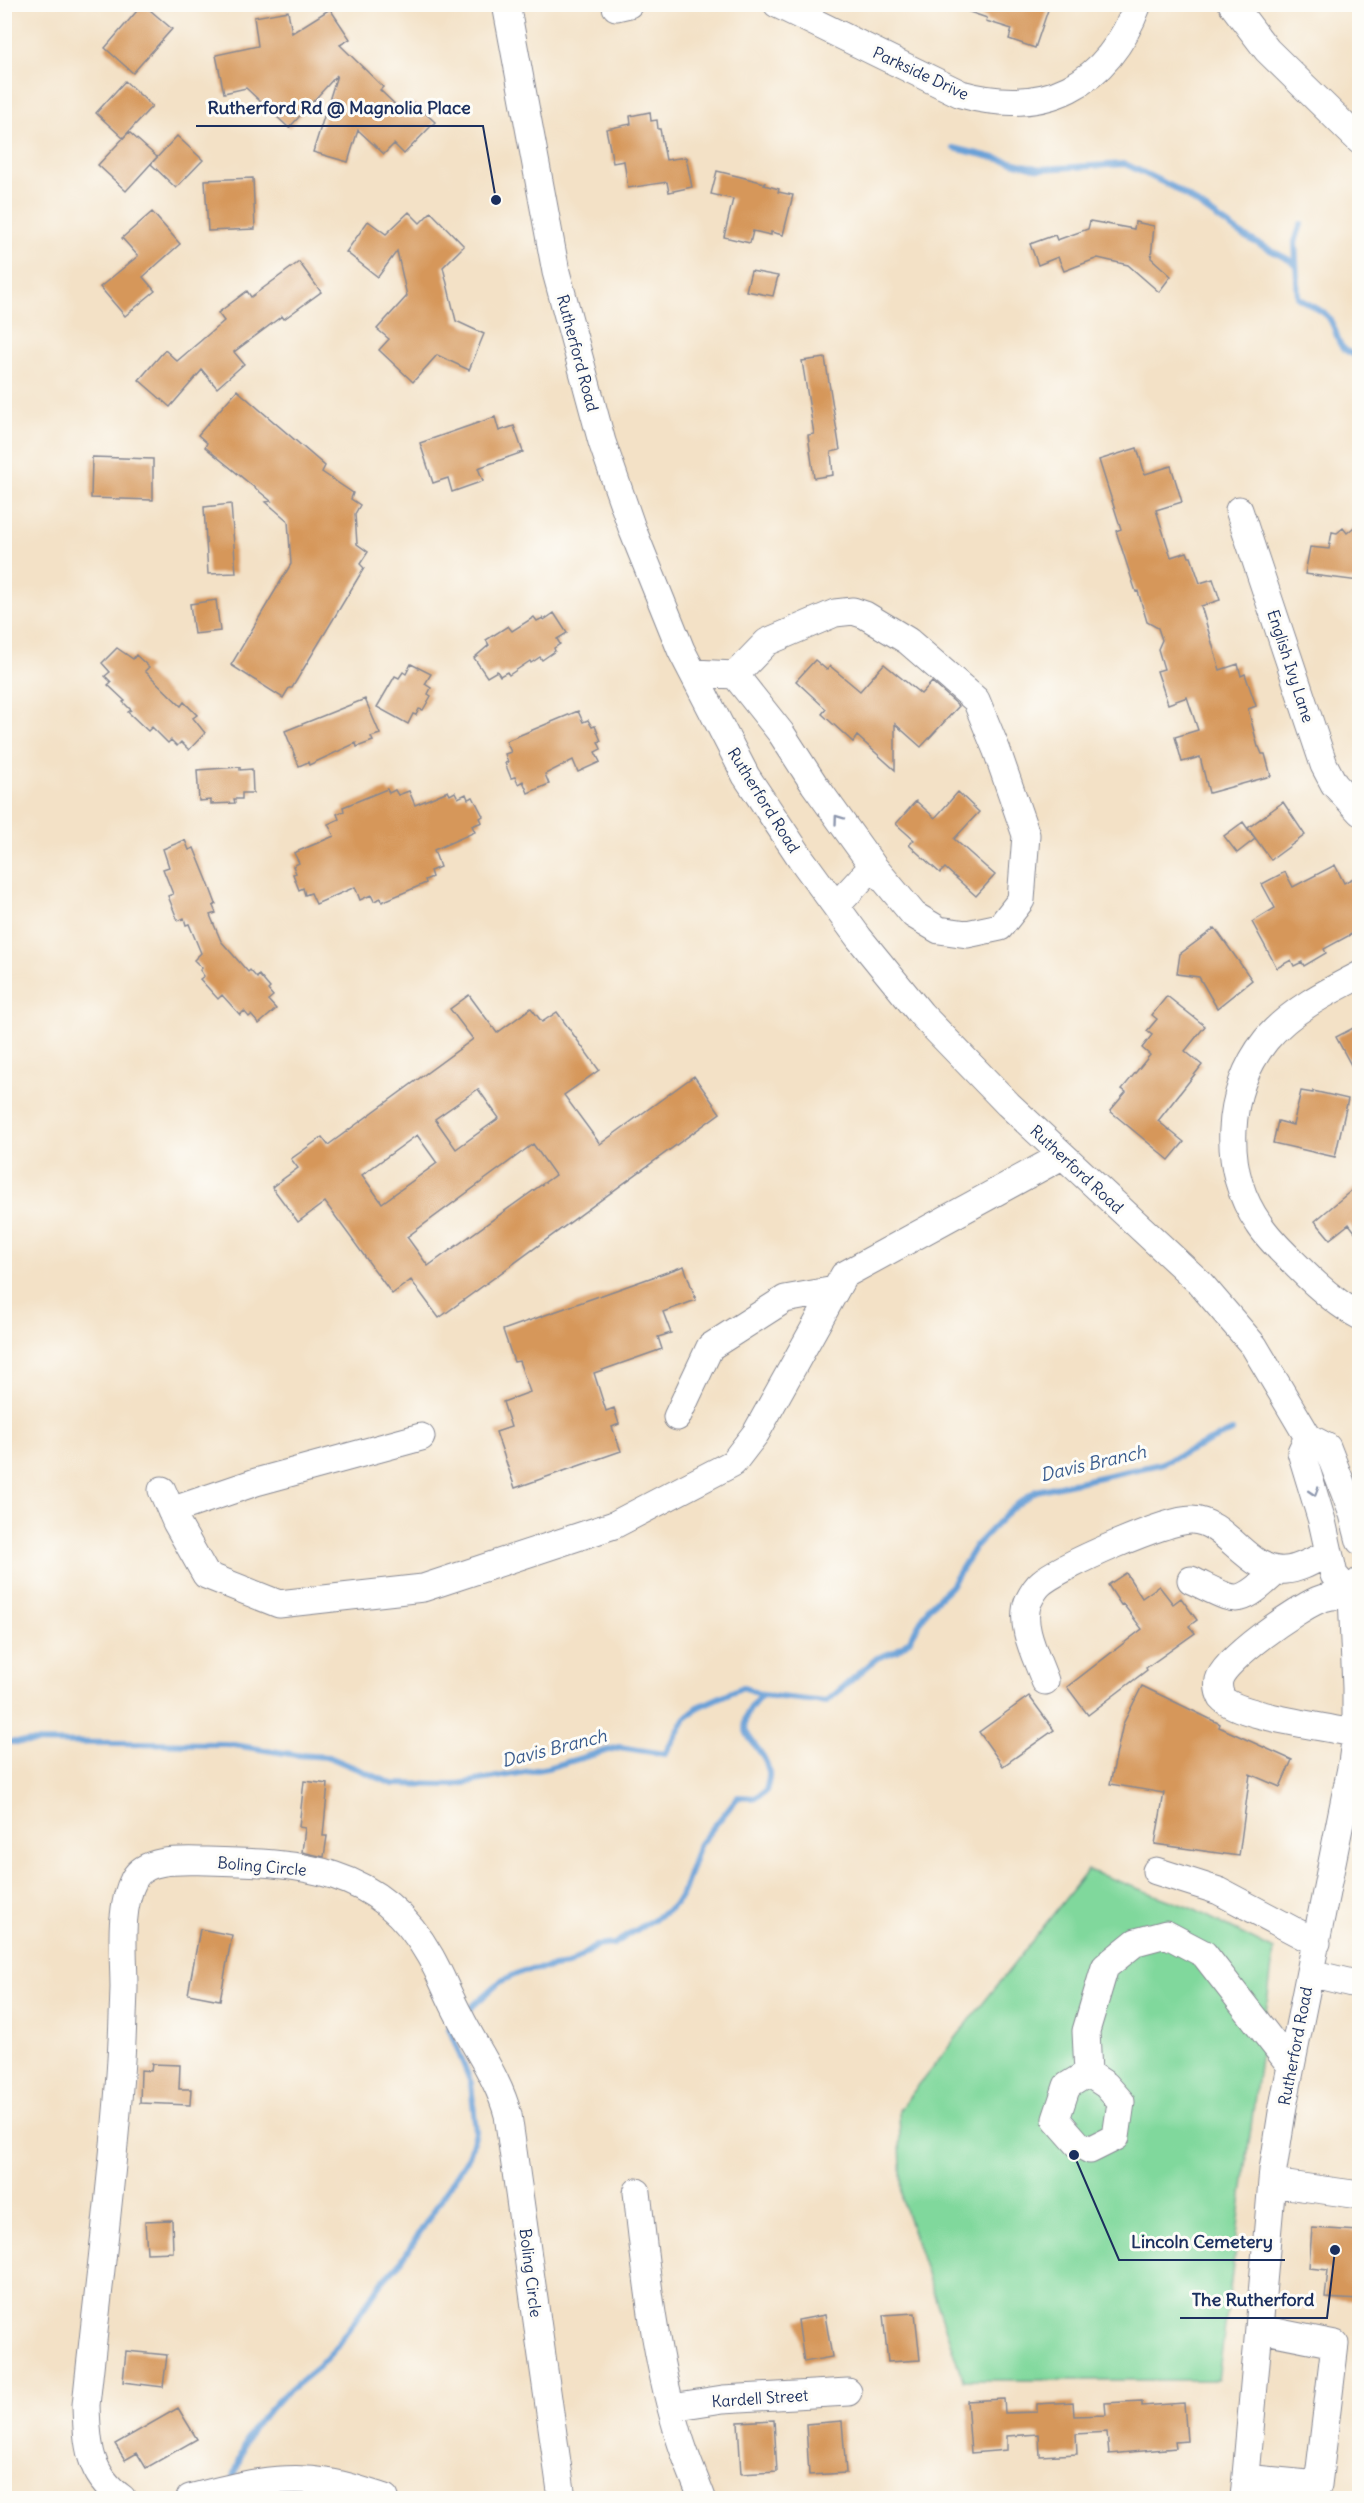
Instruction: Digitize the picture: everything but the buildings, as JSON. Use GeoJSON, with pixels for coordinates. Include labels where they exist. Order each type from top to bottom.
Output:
{"type":"FeatureCollection","features":[{"type":"Feature","properties":{"kind":"street","name":"Rutherford Road"},"geometry":{"type":"LineString","coordinates":[[506,4],[556,272],[602,442],[633,531],[681,650],[761,800],[836,906],[921,1014],[1008,1104],[1180,1264],[1254,1346],[1308,1437],[1327,1447],[1353,1514],[1359,1541]]}},
{"type":"Feature","properties":{"kind":"street","name":"Parkside Drive"},"geometry":{"type":"LineString","coordinates":[[777,4],[961,94],[984,100],[1011,103],[1035,101],[1059,94],[1084,81],[1104,62],[1118,44],[1138,4]]}},
{"type":"Feature","properties":{"kind":"street"},"geometry":{"type":"LineString","coordinates":[[1232,4],[1267,50],[1359,141]]}},
{"type":"Feature","properties":{"kind":"street","name":"English Ivy Lane"},"geometry":{"type":"LineString","coordinates":[[1239,510],[1324,765],[1334,784],[1359,812]]}},
{"type":"Feature","properties":{"kind":"street"},"geometry":{"type":"LineString","coordinates":[[693,673],[735,675],[767,642],[835,613],[853,611],[865,615],[908,641],[976,700],[997,750],[1026,835],[1021,900],[1000,927],[967,934],[939,930],[914,915],[873,866],[814,784],[781,733],[735,675]]}},
{"type":"Feature","properties":{"kind":"street"},"geometry":{"type":"LineString","coordinates":[[836,906],[873,866]]}},
{"type":"Feature","properties":{"kind":"street"},"geometry":{"type":"LineString","coordinates":[[1359,975],[1326,993],[1284,1022],[1253,1059],[1239,1090],[1234,1118],[1233,1146],[1236,1171],[1249,1208],[1259,1225],[1308,1277],[1343,1308],[1359,1316]]}},
{"type":"Feature","properties":{"kind":"street"},"geometry":{"type":"LineString","coordinates":[[421,1437],[256,1482],[166,1501],[206,1575],[279,1604],[423,1588],[614,1525],[733,1462],[756,1433],[844,1275],[1062,1156]]}},
{"type":"Feature","properties":{"kind":"street"},"geometry":{"type":"LineString","coordinates":[[677,1417],[710,1347],[785,1299],[835,1290]]}},
{"type":"Feature","properties":{"kind":"street"},"geometry":{"type":"LineString","coordinates":[[1308,1437],[1301,1452],[1322,1521],[1334,1575],[1357,1591]]}},
{"type":"Feature","properties":{"kind":"street"},"geometry":{"type":"LineString","coordinates":[[1045,1681],[1025,1622],[1028,1602],[1039,1584],[1065,1568],[1172,1522],[1193,1520],[1207,1523],[1263,1566],[1278,1570],[1289,1570],[1329,1554]]}},
{"type":"Feature","properties":{"kind":"street"},"geometry":{"type":"LineString","coordinates":[[1191,1580],[1231,1599],[1244,1598],[1278,1570]]}},
{"type":"Feature","properties":{"kind":"street","name":"Rutherford Road"},"geometry":{"type":"LineString","coordinates":[[1245,2488],[1272,2183],[1291,2066],[1310,1973],[1352,1806],[1358,1735],[1357,1591]]}},
{"type":"Feature","properties":{"kind":"street"},"geometry":{"type":"LineString","coordinates":[[1357,1591],[1321,1599],[1272,1628],[1228,1667],[1219,1679],[1219,1691],[1223,1699],[1245,1710],[1358,1735]]}},
{"type":"Feature","properties":{"kind":"street","name":"Boling Circle"},"geometry":{"type":"LineString","coordinates":[[122,2499],[104,2482],[88,2451],[87,2405],[119,2088],[125,1918],[127,1898],[138,1874],[154,1865],[179,1860],[220,1861],[326,1872],[359,1884],[384,1899],[410,1926],[429,1954],[493,2078],[508,2115],[562,2499]]}},
{"type":"Feature","properties":{"kind":"street"},"geometry":{"type":"LineString","coordinates":[[1156,1871],[1219,1891],[1317,1943]]}},
{"type":"Feature","properties":{"kind":"street"},"geometry":{"type":"LineString","coordinates":[[1088,2073],[1086,2031],[1105,1967],[1136,1942],[1166,1935],[1204,1954],[1291,2066]]}},
{"type":"Feature","properties":{"kind":"street"},"geometry":{"type":"LineString","coordinates":[[1310,1973],[1359,1985]]}},
{"type":"Feature","properties":{"kind":"street"},"geometry":{"type":"LineString","coordinates":[[1272,2183],[1359,2195]]}},
{"type":"Feature","properties":{"kind":"street"},"geometry":{"type":"LineString","coordinates":[[637,2192],[646,2274],[676,2428],[702,2499]]}},
{"type":"Feature","properties":{"kind":"street"},"geometry":{"type":"LineString","coordinates":[[1245,2488],[1318,2484],[1335,2344],[1260,2330]]}},
{"type":"Feature","properties":{"kind":"street","name":"Kardell Street"},"geometry":{"type":"LineString","coordinates":[[672,2407],[723,2399],[848,2392]]}},
{"type":"Feature","properties":{"kind":"street"},"geometry":{"type":"LineString","coordinates":[[190,2499],[254,2483],[296,2479],[349,2486],[385,2499]]}},
{"type":"Feature","properties":{"kind":"green space"},"geometry":{"type":"Polygon","coordinates":[[[1088,1870],[1193,1909],[1274,1950],[1218,2380],[963,2380],[902,2200],[899,2110],[1088,1870]]]}},
{"type":"Feature","properties":{"kind":"waterway"},"geometry":{"type":"LineString","coordinates":[[954,148],[1040,169],[1125,164],[1175,188],[1242,235],[1295,263]]}},
{"type":"Feature","properties":{"kind":"waterway"},"geometry":{"type":"LineString","coordinates":[[1301,224],[1295,242],[1298,297],[1327,315],[1341,346],[1351,354],[1360,357]]}},
{"type":"Feature","properties":{"kind":"waterway","name":"Davis Branch"},"geometry":{"type":"LineString","coordinates":[[8,1742],[228,1744],[297,1755],[329,1757],[393,1784],[453,1785],[547,1768],[619,1747],[665,1754],[685,1719],[698,1707],[743,1687],[762,1695],[826,1702],[877,1658],[896,1651],[909,1641],[929,1607],[951,1586],[976,1545],[1011,1509],[1036,1491],[1160,1464],[1232,1431]]}},
{"type":"Feature","properties":{"kind":"waterway"},"geometry":{"type":"LineString","coordinates":[[466,2012],[501,1981],[523,1971],[568,1965],[596,1946],[614,1944],[670,1909],[681,1897],[699,1845],[738,1797],[755,1798],[766,1791],[769,1774],[765,1761],[745,1728],[745,1719],[762,1695]]}},
{"type":"Feature","properties":{"kind":"waterway"},"geometry":{"type":"LineString","coordinates":[[234,2476],[253,2428],[281,2397],[318,2367],[333,2351],[382,2282],[402,2260],[469,2156],[476,2132],[471,2083],[449,2028],[454,2023]]}},
{"type":"Feature","properties":{"kind":"place","name":"Rutherford Rd @ Magnolia Place"},"geometry":{"type":"Point","coordinates":[496,200]}},
{"type":"Feature","properties":{"kind":"place","name":"Lincoln Cemetery"},"geometry":{"type":"Point","coordinates":[1074,2155]}},
{"type":"Feature","properties":{"kind":"place","name":"The Rutherford"},"geometry":{"type":"Point","coordinates":[1335,2250]}}]}
